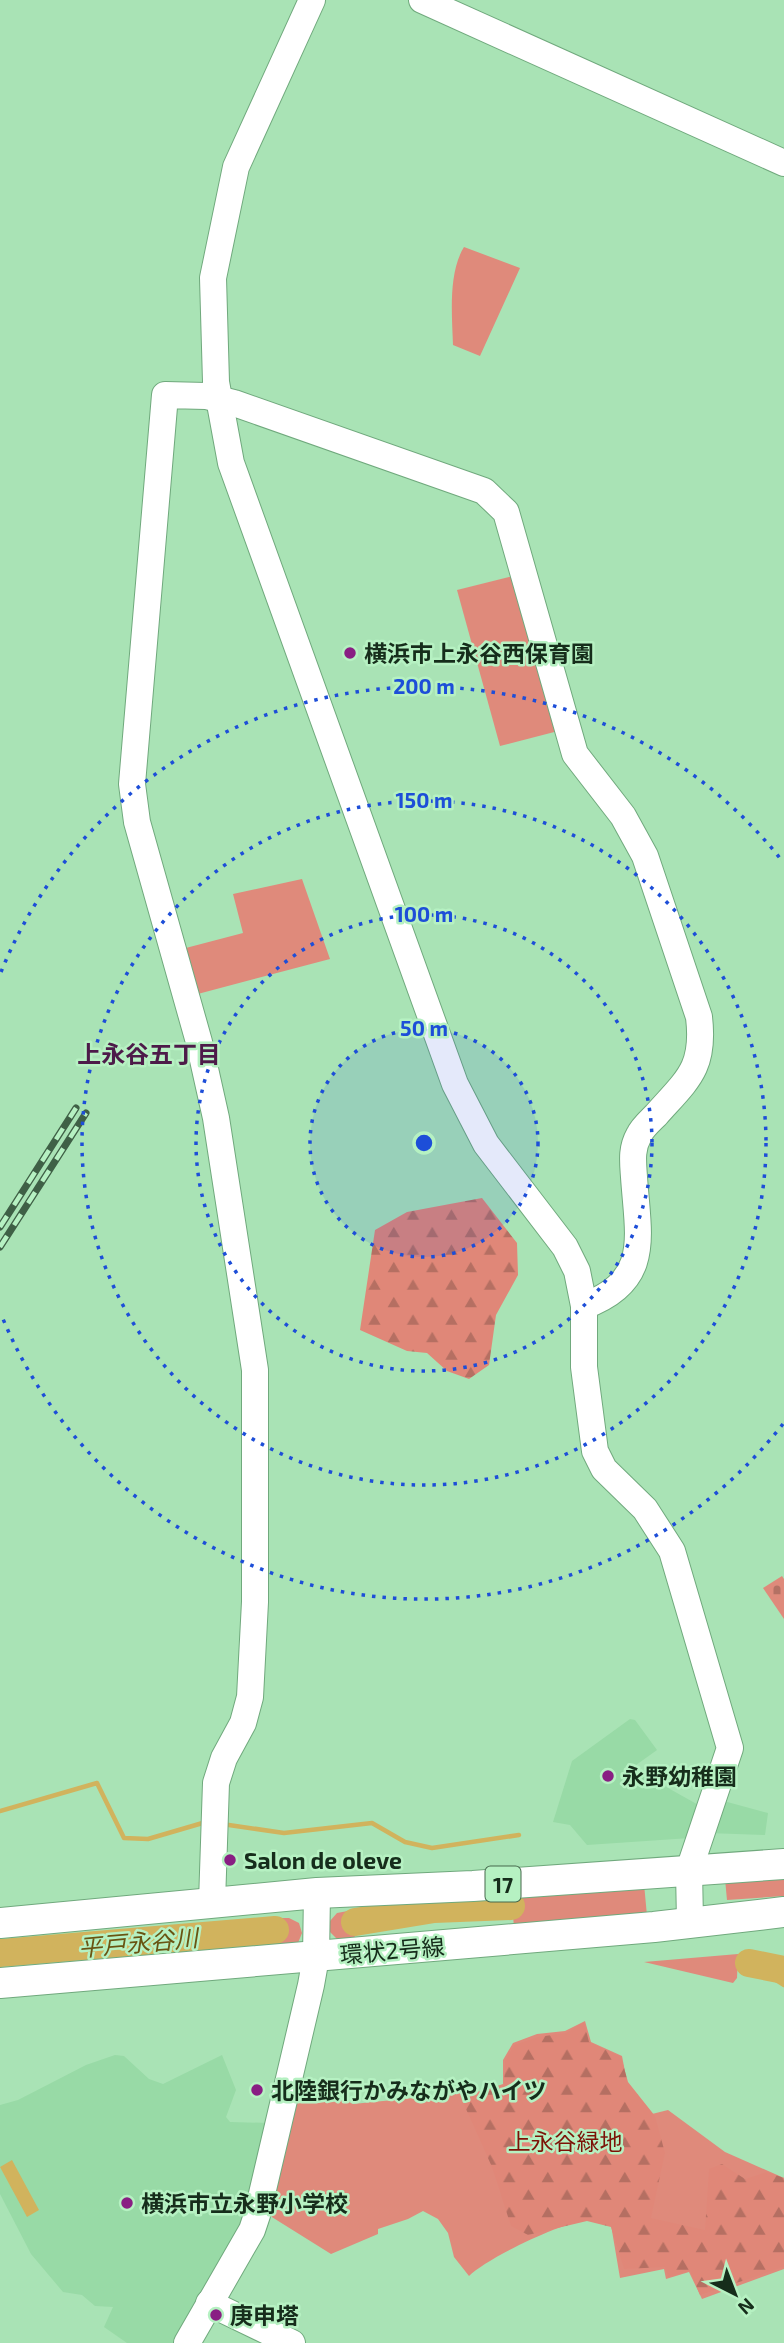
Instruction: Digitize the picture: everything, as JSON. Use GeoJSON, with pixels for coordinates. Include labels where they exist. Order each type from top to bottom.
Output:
{"type":"FeatureCollection","features":[{"type":"Feature","properties":{"kind":"main road","name":"17"},"geometry":{"type":"LineString","coordinates":[[0,1923],[317,1893],[496,1885],[784,1864]]}},
{"type":"Feature","properties":{"kind":"main road","name":"環状2号線"},"geometry":{"type":"LineString","coordinates":[[0,1983],[316,1957],[784,1912]]}},
{"type":"Feature","properties":{"kind":"street"},"geometry":{"type":"LineString","coordinates":[[312,0],[236,167],[212,291],[218,398],[231,463],[455,1084],[486,1144],[565,1247],[577,1272],[584,1306],[584,1367],[595,1451],[604,1469],[645,1509],[672,1551],[730,1748],[689,1870],[690,1922]]}},
{"type":"Feature","properties":{"kind":"street"},"geometry":{"type":"LineString","coordinates":[[422,0],[784,163]]}},
{"type":"Feature","properties":{"kind":"street"},"geometry":{"type":"LineString","coordinates":[[212,1902],[216,1783],[250,1697],[256,1602],[255,1370],[216,1118],[199,1042],[137,822],[132,784],[165,395],[218,398],[484,491],[506,512],[575,754],[623,816],[645,856],[699,1017],[702,1043],[694,1071],[639,1134],[633,1152],[638,1249],[630,1275],[612,1294],[584,1306]]}},
{"type":"Feature","properties":{"kind":"street"},"geometry":{"type":"LineString","coordinates":[[187,2343],[252,2230],[316,1957],[317,1893]]}},
{"type":"Feature","properties":{"kind":"street"},"geometry":{"type":"LineString","coordinates":[[209,2304],[292,2343]]}},
{"type":"Feature","properties":{"kind":"shaded area","name":"永野幼稚園"},"geometry":{"type":"Polygon","coordinates":[[[630,1719],[635,1720],[657,1750],[636,1765],[636,1770],[702,1807],[690,1838],[587,1845],[570,1825],[553,1822],[572,1761],[630,1719]]]}},
{"type":"Feature","properties":{"kind":"shaded area","name":"永野幼稚園"},"geometry":{"type":"Polygon","coordinates":[[[720,1800],[768,1813],[765,1835],[708,1833],[720,1800]]]}},
{"type":"Feature","properties":{"kind":"shaded area","name":"横浜市立永野小学校"},"geometry":{"type":"Polygon","coordinates":[[[115,2055],[124,2056],[149,2079],[163,2084],[222,2055],[236,2090],[226,2117],[230,2122],[271,2123],[248,2211],[178,2343],[127,2343],[104,2327],[113,2307],[95,2306],[82,2295],[63,2292],[31,2254],[0,2194],[0,2105],[18,2100],[86,2065],[115,2055]]]}},
{"type":"Feature","properties":{"kind":"shaded area"},"geometry":{"type":"Polygon","coordinates":[[[12,2160],[39,2210],[27,2217],[0,2167],[12,2160]]]}},
{"type":"Feature","properties":{"kind":"green space"},"geometry":{"type":"Polygon","coordinates":[[[464,247],[520,268],[480,356],[453,345],[453,282],[464,247]]]}},
{"type":"Feature","properties":{"kind":"green space"},"geometry":{"type":"Polygon","coordinates":[[[517,575],[562,730],[500,746],[457,590],[517,575]]]}},
{"type":"Feature","properties":{"kind":"green space"},"geometry":{"type":"Polygon","coordinates":[[[302,879],[330,959],[194,995],[182,949],[243,933],[233,894],[302,879]]]}},
{"type":"Feature","properties":{"kind":"green space"},"geometry":{"type":"Polygon","coordinates":[[[482,1198],[517,1243],[518,1275],[496,1315],[489,1365],[469,1379],[447,1371],[427,1353],[407,1351],[360,1330],[375,1230],[407,1212],[482,1198]]]}},
{"type":"Feature","properties":{"kind":"green space"},"geometry":{"type":"Polygon","coordinates":[[[782,1576],[784,1579],[784,1619],[763,1588],[782,1576]]]}},
{"type":"Feature","properties":{"kind":"green space"},"geometry":{"type":"Polygon","coordinates":[[[784,1878],[784,1896],[727,1900],[725,1879],[784,1878]]]}},
{"type":"Feature","properties":{"kind":"green space"},"geometry":{"type":"Polygon","coordinates":[[[644,1884],[647,1916],[514,1927],[511,1895],[644,1884]]]}},
{"type":"Feature","properties":{"kind":"green space"},"geometry":{"type":"Polygon","coordinates":[[[353,1910],[355,1940],[338,1940],[330,1932],[330,1921],[337,1913],[353,1910]]]}},
{"type":"Feature","properties":{"kind":"green space"},"geometry":{"type":"Polygon","coordinates":[[[274,1918],[289,1918],[299,1923],[302,1933],[298,1943],[276,1947],[274,1918]]]}},
{"type":"Feature","properties":{"kind":"green space"},"geometry":{"type":"Polygon","coordinates":[[[738,1954],[737,1978],[733,1983],[644,1962],[738,1954]]]}},
{"type":"Feature","properties":{"kind":"green space","name":"上永谷緑地"},"geometry":{"type":"Polygon","coordinates":[[[585,2021],[591,2042],[622,2056],[627,2082],[652,2114],[668,2110],[725,2152],[784,2178],[784,2269],[702,2299],[689,2272],[666,2279],[664,2269],[620,2278],[611,2225],[589,2220],[562,2227],[526,2242],[478,2268],[469,2276],[454,2257],[448,2233],[438,2219],[423,2211],[378,2229],[378,2234],[331,2254],[267,2214],[303,2081],[353,2104],[483,2091],[503,2084],[503,2060],[513,2043],[537,2034],[565,2031],[585,2021]]]}},
{"type":"Feature","properties":{"kind":"green space"},"geometry":{"type":"Polygon","coordinates":[[[584,2022],[589,2042],[621,2057],[628,2082],[655,2116],[665,2153],[651,2218],[705,2230],[709,2169],[722,2164],[745,2179],[767,2172],[784,2178],[784,2267],[700,2295],[690,2271],[668,2277],[665,2267],[624,2269],[611,2227],[587,2221],[528,2235],[511,2226],[492,2167],[462,2100],[504,2086],[505,2061],[514,2045],[538,2037],[566,2033],[584,2022]]]}},
{"type":"Feature","properties":{"kind":"waterway"},"geometry":{"type":"LineString","coordinates":[[0,1811],[97,1783],[124,1838],[148,1839],[206,1822]]}},
{"type":"Feature","properties":{"kind":"waterway"},"geometry":{"type":"LineString","coordinates":[[222,1824],[284,1833],[372,1823],[405,1842],[432,1848],[519,1835]]}},
{"type":"Feature","properties":{"kind":"waterway","name":"平戸永谷川"},"geometry":{"type":"LineString","coordinates":[[355,1922],[434,1909],[511,1906]]}},
{"type":"Feature","properties":{"kind":"waterway","name":"平戸永谷川"},"geometry":{"type":"LineString","coordinates":[[0,1953],[275,1930]]}},
{"type":"Feature","properties":{"kind":"waterway","name":"平戸永谷川"},"geometry":{"type":"LineString","coordinates":[[749,1963],[784,1985]]}},
{"type":"Feature","properties":{"kind":"waterway","name":"平戸永谷川"},"geometry":{"type":"LineString","coordinates":[[749,1963],[784,1970]]}},
{"type":"Feature","properties":{"kind":"railway"},"geometry":{"type":"LineString","coordinates":[[0,1227],[76,1108]]}},
{"type":"Feature","properties":{"kind":"railway"},"geometry":{"type":"LineString","coordinates":[[0,1247],[86,1113]]}},
{"type":"Feature","properties":{"kind":"place","name":"横浜市上永谷西保育園"},"geometry":{"type":"Point","coordinates":[350,653]}},
{"type":"Feature","properties":{"kind":"place","name":"永野幼稚園"},"geometry":{"type":"Point","coordinates":[608,1776]}},
{"type":"Feature","properties":{"kind":"place","name":"Salon de oleve"},"geometry":{"type":"Point","coordinates":[230,1860]}},
{"type":"Feature","properties":{"kind":"place","name":"北陸銀行かみながやハイツ"},"geometry":{"type":"Point","coordinates":[257,2090]}},
{"type":"Feature","properties":{"kind":"place","name":"横浜市立永野小学校"},"geometry":{"type":"Point","coordinates":[127,2203]}},
{"type":"Feature","properties":{"kind":"place","name":"庚申塔"},"geometry":{"type":"Point","coordinates":[216,2315]}},
{"type":"Feature","properties":{"kind":"district","name":"上永谷五丁目"},"geometry":{"type":"Point","coordinates":[149,1053]}}]}
